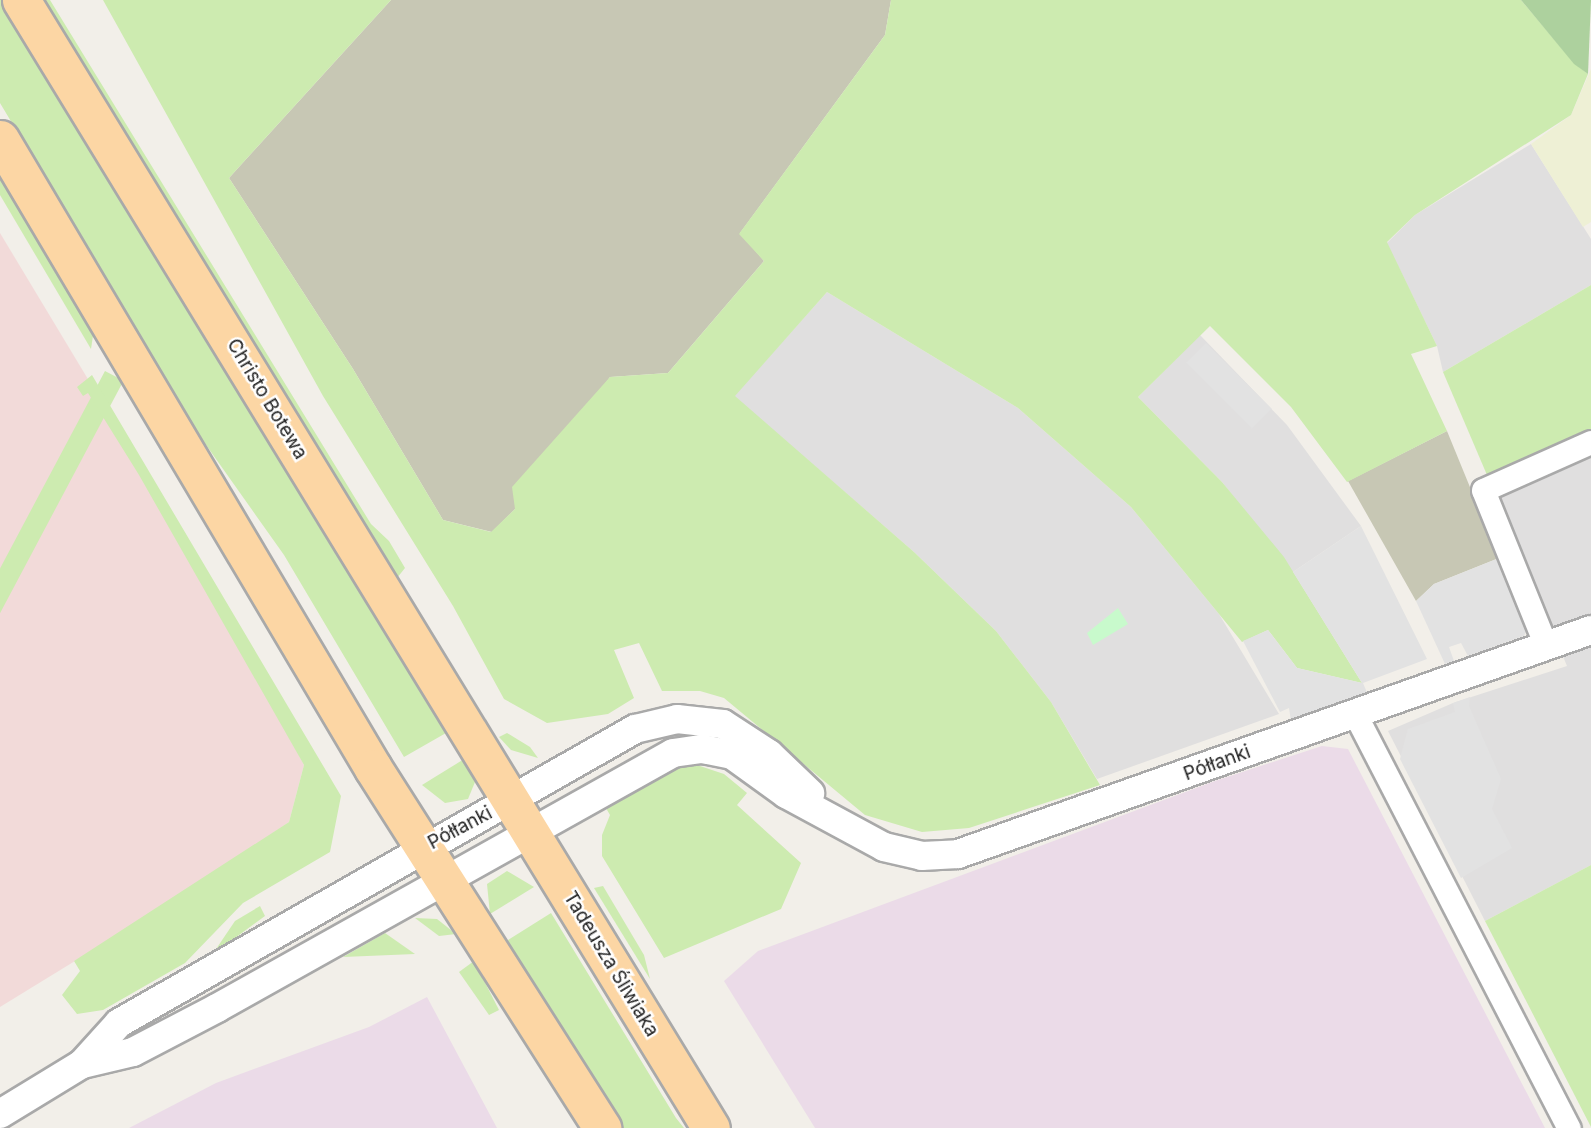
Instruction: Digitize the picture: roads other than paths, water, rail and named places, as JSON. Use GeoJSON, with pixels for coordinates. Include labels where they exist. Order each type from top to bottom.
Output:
{"type":"FeatureCollection","features":[{"type":"Feature","properties":{"kind":"main road","name":"Christo Botewa"},"geometry":{"type":"LineString","coordinates":[[21,0],[511,800]]}},
{"type":"Feature","properties":{"kind":"main road"},"geometry":{"type":"LineString","coordinates":[[0,139],[422,848],[602,1128]]}},
{"type":"Feature","properties":{"kind":"main road","name":"Tadeusza Śliwiaka"},"geometry":{"type":"LineString","coordinates":[[511,800],[711,1128]]}},
{"type":"Feature","properties":{"kind":"street"},"geometry":{"type":"LineString","coordinates":[[1546,646],[1483,490],[1591,442]]}},
{"type":"Feature","properties":{"kind":"street","name":"Półłanki"},"geometry":{"type":"LineString","coordinates":[[82,1064],[133,1052],[654,760],[702,749],[738,758],[840,826],[902,852],[958,854],[1591,630]]}},
{"type":"Feature","properties":{"kind":"street"},"geometry":{"type":"LineString","coordinates":[[1355,714],[1569,1128]]}},
{"type":"Feature","properties":{"kind":"street","name":"Półłanki"},"geometry":{"type":"LineString","coordinates":[[0,1114],[82,1064],[119,1023],[635,729],[666,720],[698,718],[732,728],[763,750],[840,826]]}}]}
